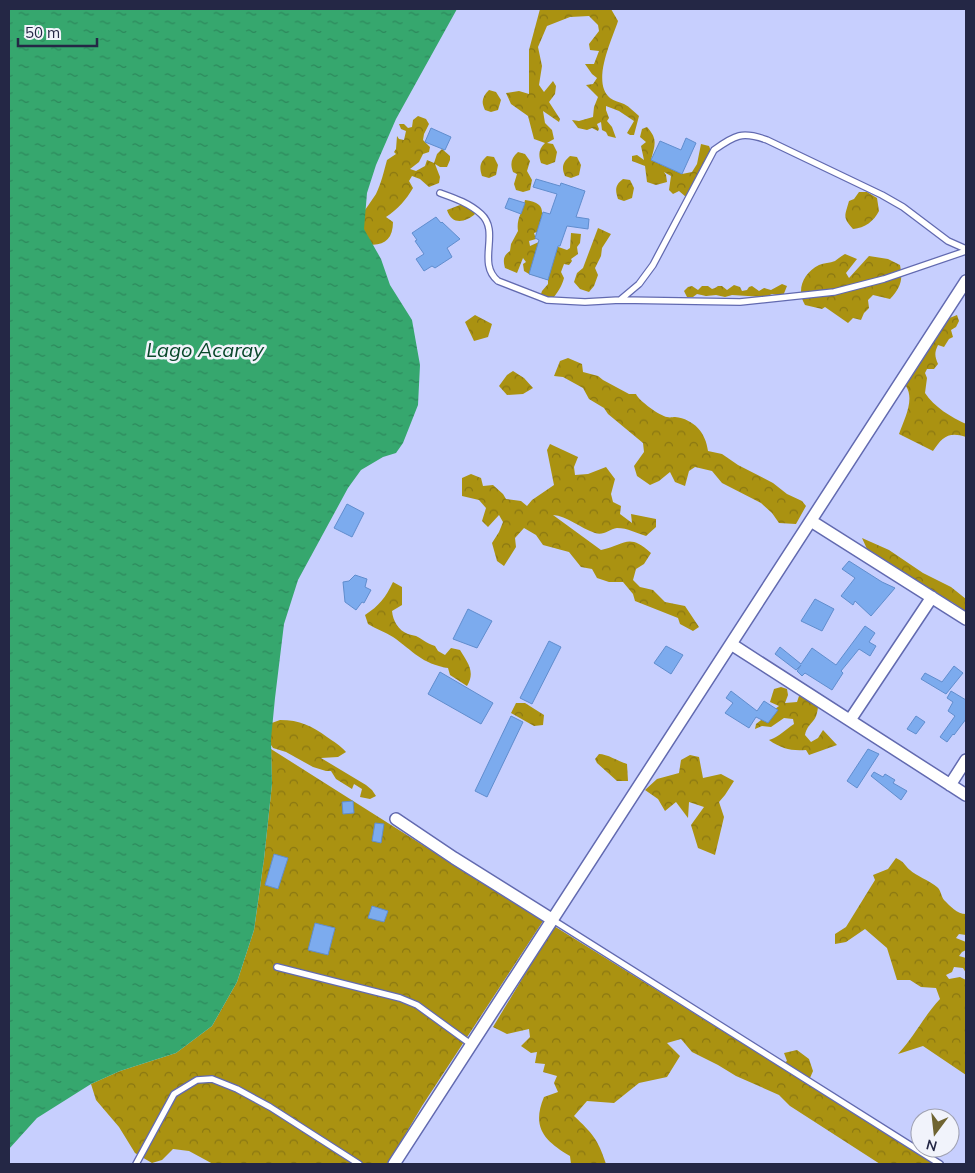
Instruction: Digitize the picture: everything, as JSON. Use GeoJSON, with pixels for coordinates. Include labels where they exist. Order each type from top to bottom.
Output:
{"type":"FeatureCollection","features":[{"type":"Feature","properties":{"kind":"street"},"geometry":{"type":"LineString","coordinates":[[394,1164],[966,281]]}},
{"type":"Feature","properties":{"kind":"street"},"geometry":{"type":"LineString","coordinates":[[811,521],[966,619]]}},
{"type":"Feature","properties":{"kind":"street"},"geometry":{"type":"LineString","coordinates":[[850,720],[932,597]]}},
{"type":"Feature","properties":{"kind":"street"},"geometry":{"type":"LineString","coordinates":[[731,644],[966,795]]}},
{"type":"Feature","properties":{"kind":"street"},"geometry":{"type":"LineString","coordinates":[[950,785],[966,760]]}},
{"type":"Feature","properties":{"kind":"street"},"geometry":{"type":"LineString","coordinates":[[396,819],[553,920]]}},
{"type":"Feature","properties":{"kind":"lane"},"geometry":{"type":"LineString","coordinates":[[620,300],[639,284],[654,265],[714,150],[726,142],[751,134],[882,195],[903,207],[948,241],[966,250]]}},
{"type":"Feature","properties":{"kind":"lane"},"geometry":{"type":"LineString","coordinates":[[440,193],[463,202],[481,214],[487,221],[490,228],[488,258],[490,272],[498,281],[547,300],[585,302],[620,300],[740,302],[834,292],[884,279],[966,250]]}},
{"type":"Feature","properties":{"kind":"lane"},"geometry":{"type":"LineString","coordinates":[[553,920],[940,1164]]}},
{"type":"Feature","properties":{"kind":"lane"},"geometry":{"type":"LineString","coordinates":[[277,967],[400,998],[417,1005],[472,1045]]}},
{"type":"Feature","properties":{"kind":"lane"},"geometry":{"type":"LineString","coordinates":[[136,1164],[174,1094],[198,1080],[212,1078],[270,1107],[359,1164]]}},
{"type":"Feature","properties":{"kind":"green space"},"geometry":{"type":"Polygon","coordinates":[[[540,9],[611,9],[618,21],[608,49],[602,82],[610,98],[626,105],[639,116],[634,135],[627,133],[634,121],[619,111],[606,106],[609,118],[607,121],[612,127],[616,138],[608,136],[602,130],[601,122],[597,124],[598,131],[592,128],[587,130],[578,128],[572,120],[579,121],[593,117],[598,97],[586,85],[593,84],[597,78],[585,64],[594,64],[599,51],[590,50],[589,44],[599,31],[598,25],[589,16],[570,17],[547,26],[538,47],[542,66],[539,85],[544,92],[553,81],[556,86],[555,94],[549,102],[560,119],[559,122],[543,111],[545,123],[552,130],[554,139],[547,143],[553,144],[557,152],[555,162],[547,165],[541,163],[541,147],[545,143],[534,139],[528,116],[511,104],[506,93],[519,91],[529,94],[529,50],[540,9]]]}},
{"type":"Feature","properties":{"kind":"green space"},"geometry":{"type":"Polygon","coordinates":[[[489,90],[496,92],[501,100],[498,110],[491,112],[485,110],[483,104],[484,97],[489,90]]]}},
{"type":"Feature","properties":{"kind":"green space"},"geometry":{"type":"Polygon","coordinates":[[[418,116],[426,119],[429,124],[423,140],[430,147],[429,152],[423,154],[419,162],[410,169],[416,171],[425,166],[427,160],[434,163],[437,154],[442,149],[450,156],[450,160],[447,167],[440,167],[435,164],[440,177],[439,183],[429,187],[420,179],[412,176],[409,181],[413,188],[405,200],[386,217],[393,222],[389,238],[382,243],[366,244],[360,218],[376,194],[387,160],[396,154],[394,152],[397,136],[399,139],[404,140],[406,131],[401,129],[399,124],[404,124],[408,128],[412,127],[413,120],[418,116]]]}},
{"type":"Feature","properties":{"kind":"green space"},"geometry":{"type":"Polygon","coordinates":[[[647,127],[653,135],[655,142],[651,160],[682,174],[692,172],[697,164],[701,144],[709,146],[711,151],[686,197],[679,191],[673,194],[669,190],[671,176],[664,172],[667,182],[656,185],[647,182],[645,166],[632,161],[632,156],[637,155],[644,160],[641,146],[646,142],[640,137],[642,129],[647,127]]]}},
{"type":"Feature","properties":{"kind":"green space"},"geometry":{"type":"Polygon","coordinates":[[[518,152],[525,154],[530,161],[527,171],[532,180],[530,190],[523,192],[516,190],[514,184],[517,174],[513,172],[512,161],[518,152]]]}},
{"type":"Feature","properties":{"kind":"green space"},"geometry":{"type":"Polygon","coordinates":[[[487,156],[494,157],[498,165],[496,175],[489,178],[482,176],[481,170],[483,160],[487,156]]]}},
{"type":"Feature","properties":{"kind":"green space"},"geometry":{"type":"Polygon","coordinates":[[[570,156],[577,157],[581,165],[579,175],[571,178],[565,176],[563,170],[564,163],[570,156]]]}},
{"type":"Feature","properties":{"kind":"green space"},"geometry":{"type":"Polygon","coordinates":[[[623,179],[630,180],[634,188],[632,198],[624,201],[618,199],[616,190],[618,183],[623,179]]]}},
{"type":"Feature","properties":{"kind":"green space"},"geometry":{"type":"Polygon","coordinates":[[[859,192],[867,192],[877,198],[879,211],[869,223],[853,229],[847,222],[846,213],[849,201],[854,199],[859,192]]]}},
{"type":"Feature","properties":{"kind":"green space"},"geometry":{"type":"Polygon","coordinates":[[[525,200],[532,201],[542,210],[537,232],[534,233],[536,239],[529,241],[530,246],[541,241],[567,250],[570,248],[571,233],[581,234],[580,243],[577,247],[578,254],[571,259],[572,261],[569,265],[564,264],[561,272],[564,278],[563,281],[551,300],[540,297],[548,284],[548,280],[524,271],[523,264],[526,262],[523,258],[517,273],[505,268],[504,258],[510,251],[511,244],[518,231],[518,222],[525,200]]]}},
{"type":"Feature","properties":{"kind":"green space"},"geometry":{"type":"Polygon","coordinates":[[[460,205],[470,205],[475,214],[468,219],[460,221],[452,218],[447,210],[460,205]]]}},
{"type":"Feature","properties":{"kind":"green space"},"geometry":{"type":"Polygon","coordinates":[[[598,228],[611,234],[602,248],[601,256],[595,268],[598,275],[594,286],[589,292],[580,289],[574,282],[577,273],[583,268],[598,228]]]}},
{"type":"Feature","properties":{"kind":"green space"},"geometry":{"type":"Polygon","coordinates":[[[845,254],[857,259],[846,273],[849,278],[869,256],[888,259],[900,265],[901,275],[899,287],[890,299],[873,295],[868,300],[869,308],[861,320],[853,318],[848,323],[825,307],[822,309],[805,305],[801,294],[805,277],[813,268],[835,261],[845,254]]]}},
{"type":"Feature","properties":{"kind":"green space"},"geometry":{"type":"Polygon","coordinates":[[[782,284],[787,286],[783,296],[772,294],[765,297],[732,295],[725,297],[697,294],[693,297],[687,297],[684,291],[692,286],[698,290],[702,286],[708,286],[712,289],[722,286],[727,290],[734,285],[740,287],[742,291],[752,286],[759,291],[764,288],[771,290],[782,284]]]}},
{"type":"Feature","properties":{"kind":"green space"},"geometry":{"type":"Polygon","coordinates":[[[475,315],[492,324],[488,337],[474,341],[465,322],[475,315]]]}},
{"type":"Feature","properties":{"kind":"green space"},"geometry":{"type":"Polygon","coordinates":[[[957,315],[959,321],[956,327],[951,330],[953,337],[949,339],[944,347],[938,345],[935,355],[938,364],[934,369],[927,369],[925,373],[927,378],[925,393],[943,411],[966,424],[966,437],[950,435],[943,439],[933,451],[899,434],[909,404],[906,386],[913,368],[927,346],[942,329],[947,319],[957,315]]]}},
{"type":"Feature","properties":{"kind":"green space"},"geometry":{"type":"Polygon","coordinates":[[[568,358],[582,364],[583,372],[598,376],[629,394],[636,394],[645,404],[660,414],[668,417],[682,418],[693,424],[705,438],[708,451],[722,454],[738,465],[773,483],[787,494],[802,501],[806,506],[796,524],[779,523],[761,503],[722,483],[712,471],[695,467],[689,471],[685,486],[675,482],[670,472],[659,481],[650,485],[637,476],[634,466],[644,452],[643,443],[608,414],[604,408],[589,399],[583,388],[563,377],[554,376],[560,361],[568,358]]]}},
{"type":"Feature","properties":{"kind":"green space"},"geometry":{"type":"Polygon","coordinates":[[[513,371],[524,378],[533,388],[523,394],[507,395],[499,386],[507,375],[513,371]]]}},
{"type":"Feature","properties":{"kind":"green space"},"geometry":{"type":"Polygon","coordinates":[[[550,444],[578,457],[574,467],[575,475],[588,474],[606,467],[615,479],[611,494],[613,502],[621,506],[620,514],[632,523],[631,514],[656,519],[656,527],[646,536],[621,528],[598,534],[553,515],[601,550],[631,542],[637,543],[651,553],[644,564],[636,569],[633,580],[640,587],[653,590],[665,602],[685,606],[699,627],[693,631],[680,624],[678,618],[635,601],[633,594],[623,582],[609,582],[597,578],[592,569],[581,567],[569,552],[543,545],[536,535],[524,528],[515,538],[516,547],[504,566],[497,561],[492,543],[503,522],[499,515],[488,527],[482,521],[486,508],[479,500],[462,496],[462,478],[471,474],[481,478],[483,486],[493,485],[506,499],[521,501],[527,506],[532,500],[554,485],[547,450],[550,444]]]}},
{"type":"Feature","properties":{"kind":"green space"},"geometry":{"type":"Polygon","coordinates":[[[862,538],[889,550],[923,573],[951,587],[966,599],[966,612],[876,557],[867,549],[862,538]]]}},
{"type":"Feature","properties":{"kind":"green space"},"geometry":{"type":"Polygon","coordinates":[[[393,582],[402,587],[402,605],[392,611],[397,625],[404,632],[435,646],[438,651],[445,655],[451,648],[460,650],[471,671],[470,681],[467,686],[450,675],[448,668],[424,660],[393,637],[368,624],[365,615],[382,601],[393,582]]]}},
{"type":"Feature","properties":{"kind":"green space"},"geometry":{"type":"Polygon","coordinates":[[[781,687],[787,689],[788,695],[785,703],[797,702],[802,693],[818,706],[816,716],[806,730],[805,735],[811,742],[818,738],[823,730],[837,745],[809,755],[806,750],[787,749],[769,740],[794,724],[793,719],[784,718],[771,727],[762,726],[755,729],[756,724],[779,706],[770,702],[774,689],[781,687]]]}},
{"type":"Feature","properties":{"kind":"green space"},"geometry":{"type":"Polygon","coordinates":[[[516,703],[525,703],[544,715],[543,725],[534,726],[511,713],[516,703]]]}},
{"type":"Feature","properties":{"kind":"green space"},"geometry":{"type":"Polygon","coordinates":[[[280,720],[305,724],[339,745],[346,752],[338,757],[321,758],[366,785],[376,796],[370,799],[360,797],[362,789],[354,784],[352,789],[336,779],[331,771],[313,767],[286,752],[273,748],[267,739],[269,724],[280,720]]]}},
{"type":"Feature","properties":{"kind":"green space"},"geometry":{"type":"Polygon","coordinates":[[[271,749],[543,921],[422,1106],[388,1164],[213,1164],[189,1151],[173,1149],[162,1160],[152,1163],[135,1153],[119,1127],[96,1100],[91,1084],[120,1071],[176,1053],[212,1026],[237,982],[254,930],[272,784],[271,749]]]}},
{"type":"Feature","properties":{"kind":"green space"},"geometry":{"type":"Polygon","coordinates":[[[599,754],[627,764],[628,781],[617,781],[597,763],[595,759],[599,754]]]}},
{"type":"Feature","properties":{"kind":"green space"},"geometry":{"type":"Polygon","coordinates":[[[690,755],[699,757],[703,778],[721,774],[734,781],[719,802],[724,817],[715,855],[698,848],[691,825],[704,807],[689,802],[688,818],[676,802],[665,811],[658,799],[645,790],[657,779],[679,773],[681,760],[690,755]]]}},
{"type":"Feature","properties":{"kind":"green space"},"geometry":{"type":"Polygon","coordinates":[[[896,858],[903,862],[912,872],[937,887],[944,900],[954,909],[966,914],[966,935],[959,934],[956,938],[966,942],[966,950],[959,956],[966,958],[966,973],[963,968],[954,967],[952,972],[946,975],[949,979],[960,977],[966,980],[966,1075],[923,1046],[898,1054],[940,999],[936,988],[921,987],[910,980],[897,980],[887,948],[865,929],[846,942],[835,944],[835,934],[846,927],[875,880],[873,875],[888,869],[896,858]]]}},
{"type":"Feature","properties":{"kind":"green space"},"geometry":{"type":"Polygon","coordinates":[[[554,926],[795,1076],[784,1063],[787,1061],[784,1053],[797,1050],[809,1059],[813,1071],[810,1078],[799,1077],[910,1147],[910,1158],[927,1158],[936,1164],[880,1164],[790,1106],[779,1095],[736,1076],[692,1052],[681,1039],[667,1043],[680,1056],[667,1077],[639,1083],[614,1103],[587,1101],[574,1116],[594,1137],[606,1164],[571,1164],[570,1156],[547,1139],[540,1125],[540,1108],[544,1097],[558,1092],[554,1083],[557,1076],[543,1072],[545,1064],[535,1063],[537,1052],[531,1053],[521,1046],[530,1037],[529,1029],[507,1034],[493,1027],[554,926]]]}},
{"type":"Feature","properties":{"kind":"water","name":"Lago Acaray"},"geometry":{"type":"Polygon","coordinates":[[[9,9],[457,9],[396,119],[376,165],[367,193],[364,229],[381,259],[390,285],[412,320],[420,365],[418,405],[403,443],[396,453],[383,457],[361,470],[348,488],[298,580],[284,624],[271,739],[272,784],[264,859],[254,930],[237,982],[212,1026],[176,1053],[120,1071],[91,1084],[37,1118],[9,1149],[9,9]]]}},
{"type":"Feature","properties":{"kind":"building"},"geometry":{"type":"Polygon","coordinates":[[[431,128],[451,137],[445,150],[425,142],[431,128]]]}},
{"type":"Feature","properties":{"kind":"building"},"geometry":{"type":"Polygon","coordinates":[[[686,138],[696,143],[682,174],[651,160],[660,141],[681,150],[686,138]]]}},
{"type":"Feature","properties":{"kind":"building"},"geometry":{"type":"Polygon","coordinates":[[[536,179],[560,186],[561,183],[585,191],[576,217],[589,219],[588,229],[567,226],[560,246],[558,246],[548,280],[529,274],[539,240],[535,238],[543,212],[550,214],[557,194],[533,187],[536,179]]]}},
{"type":"Feature","properties":{"kind":"building"},"geometry":{"type":"Polygon","coordinates":[[[509,198],[525,203],[521,214],[505,208],[509,198]]]}},
{"type":"Feature","properties":{"kind":"building"},"geometry":{"type":"Polygon","coordinates":[[[436,217],[460,239],[447,248],[452,257],[435,268],[432,266],[424,271],[416,259],[424,254],[412,233],[436,217]]]}},
{"type":"Feature","properties":{"kind":"building"},"geometry":{"type":"Polygon","coordinates":[[[347,504],[364,513],[352,537],[334,528],[347,504]]]}},
{"type":"Feature","properties":{"kind":"building"},"geometry":{"type":"Polygon","coordinates":[[[849,561],[895,588],[871,616],[855,601],[853,605],[841,596],[855,578],[842,569],[849,561]]]}},
{"type":"Feature","properties":{"kind":"building"},"geometry":{"type":"Polygon","coordinates":[[[355,575],[367,579],[365,587],[371,590],[364,603],[362,602],[356,610],[345,602],[343,582],[349,581],[355,575]]]}},
{"type":"Feature","properties":{"kind":"building"},"geometry":{"type":"Polygon","coordinates":[[[815,599],[834,609],[822,631],[801,621],[815,599]]]}},
{"type":"Feature","properties":{"kind":"building"},"geometry":{"type":"Polygon","coordinates":[[[468,609],[492,621],[477,648],[453,639],[468,609]]]}},
{"type":"Feature","properties":{"kind":"building"},"geometry":{"type":"Polygon","coordinates":[[[865,626],[875,633],[869,642],[876,646],[870,656],[859,649],[841,671],[843,673],[832,690],[805,673],[802,676],[797,671],[801,665],[796,670],[775,654],[780,647],[801,664],[812,648],[836,665],[865,626]]]}},
{"type":"Feature","properties":{"kind":"building"},"geometry":{"type":"Polygon","coordinates":[[[549,641],[561,647],[532,704],[520,698],[549,641]]]}},
{"type":"Feature","properties":{"kind":"building"},"geometry":{"type":"Polygon","coordinates":[[[666,646],[683,655],[671,674],[654,663],[666,646]]]}},
{"type":"Feature","properties":{"kind":"building"},"geometry":{"type":"Polygon","coordinates":[[[954,666],[963,673],[946,694],[921,679],[925,673],[942,682],[954,666]]]}},
{"type":"Feature","properties":{"kind":"building"},"geometry":{"type":"Polygon","coordinates":[[[440,672],[493,703],[481,724],[428,694],[440,672]]]}},
{"type":"Feature","properties":{"kind":"building"},"geometry":{"type":"Polygon","coordinates":[[[731,691],[757,711],[764,701],[778,710],[768,723],[756,717],[749,728],[725,713],[733,703],[726,698],[731,691]]]}},
{"type":"Feature","properties":{"kind":"building"},"geometry":{"type":"Polygon","coordinates":[[[951,691],[966,700],[966,719],[947,742],[940,737],[955,716],[948,711],[953,702],[947,698],[951,691]]]}},
{"type":"Feature","properties":{"kind":"building"},"geometry":{"type":"Polygon","coordinates":[[[511,716],[523,722],[487,797],[475,791],[511,716]]]}},
{"type":"Feature","properties":{"kind":"building"},"geometry":{"type":"Polygon","coordinates":[[[916,716],[925,722],[916,734],[907,729],[916,716]]]}},
{"type":"Feature","properties":{"kind":"building"},"geometry":{"type":"Polygon","coordinates":[[[868,749],[879,754],[857,788],[847,781],[868,749]]]}},
{"type":"Feature","properties":{"kind":"building"},"geometry":{"type":"Polygon","coordinates":[[[874,772],[883,777],[885,774],[895,780],[893,783],[907,791],[901,800],[871,776],[874,772]]]}},
{"type":"Feature","properties":{"kind":"building"},"geometry":{"type":"Polygon","coordinates":[[[353,801],[354,813],[343,814],[342,802],[353,801]]]}},
{"type":"Feature","properties":{"kind":"building"},"geometry":{"type":"Polygon","coordinates":[[[375,823],[384,824],[381,843],[372,841],[375,823]]]}},
{"type":"Feature","properties":{"kind":"building"},"geometry":{"type":"Polygon","coordinates":[[[274,854],[288,858],[278,889],[265,885],[274,854]]]}},
{"type":"Feature","properties":{"kind":"building"},"geometry":{"type":"Polygon","coordinates":[[[372,906],[388,911],[384,922],[368,918],[372,906]]]}},
{"type":"Feature","properties":{"kind":"building"},"geometry":{"type":"Polygon","coordinates":[[[315,923],[335,928],[328,955],[308,950],[315,923]]]}}]}
